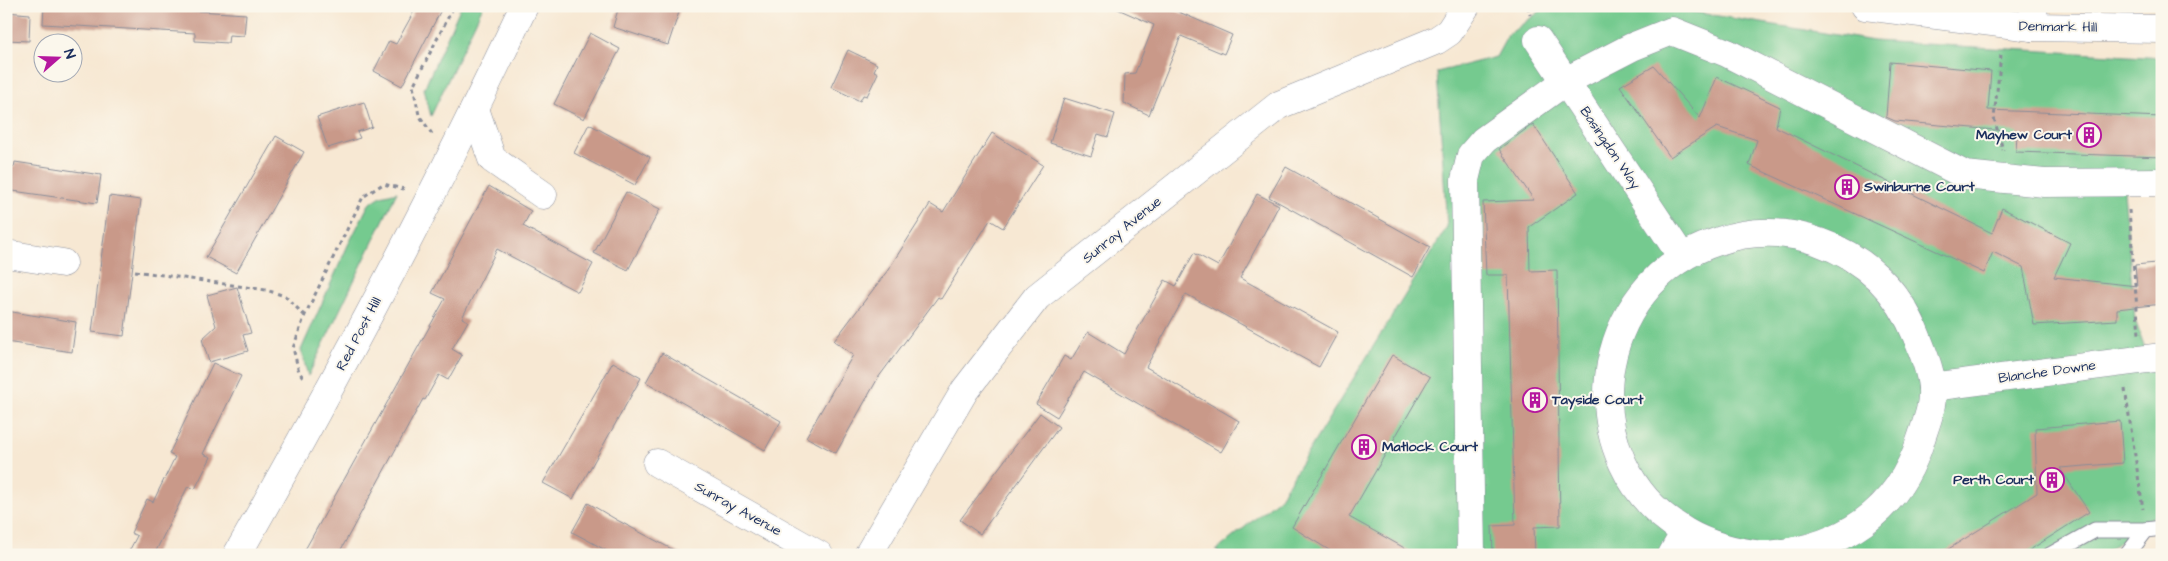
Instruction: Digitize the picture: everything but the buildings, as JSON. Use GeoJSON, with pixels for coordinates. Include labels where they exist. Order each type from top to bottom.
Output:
{"type":"FeatureCollection","features":[{"type":"Feature","properties":{"kind":"street","name":"Red Post Hill"},"geometry":{"type":"LineString","coordinates":[[237,555],[323,402],[432,196],[524,6]]}},
{"type":"Feature","properties":{"kind":"street","name":"Sunray Avenue"},"geometry":{"type":"LineString","coordinates":[[868,555],[965,390],[1037,297],[1279,105],[1437,40],[1449,32],[1466,6]]}},
{"type":"Feature","properties":{"kind":"street","name":"Denmark Hill"},"geometry":{"type":"LineString","coordinates":[[1865,6],[2033,17],[2162,29]]}},
{"type":"Feature","properties":{"kind":"street"},"geometry":{"type":"LineString","coordinates":[[1471,555],[1465,180],[1471,155],[1484,140],[1566,81],[1632,47],[1672,31],[1727,54],[1964,175],[2011,181],[2090,184],[2162,182]]}},
{"type":"Feature","properties":{"kind":"street","name":"Basingdon Way"},"geometry":{"type":"LineString","coordinates":[[1538,40],[1682,257]]}},
{"type":"Feature","properties":{"kind":"street"},"geometry":{"type":"LineString","coordinates":[[475,109],[492,159],[542,195]]}},
{"type":"Feature","properties":{"kind":"street"},"geometry":{"type":"LineString","coordinates":[[1758,233],[1785,234],[1811,239],[1836,248],[1859,262],[1880,279],[1897,299],[1911,322],[1921,347],[1932,387],[1932,405],[1916,455],[1904,480],[1887,502],[1867,520],[1836,539],[1819,546],[1792,553],[1764,555],[1737,552],[1710,544],[1679,543],[1641,492],[1625,467],[1614,439],[1608,410],[1607,380],[1612,350],[1623,322],[1639,297],[1659,275],[1682,257],[1715,242],[1758,233]]}},
{"type":"Feature","properties":{"kind":"street"},"geometry":{"type":"LineString","coordinates":[[6,254],[63,263]]}},
{"type":"Feature","properties":{"kind":"street","name":"Blanche Downe"},"geometry":{"type":"LineString","coordinates":[[1932,387],[2141,359]]}},
{"type":"Feature","properties":{"kind":"street","name":"Sunray Avenue"},"geometry":{"type":"LineString","coordinates":[[657,463],[819,555]]}},
{"type":"Feature","properties":{"kind":"lane"},"geometry":{"type":"LineString","coordinates":[[2050,555],[2095,530],[2146,530],[2162,528]]}},
{"type":"Feature","properties":{"kind":"lane"},"geometry":{"type":"LineString","coordinates":[[2127,555],[2146,530]]}},
{"type":"Feature","properties":{"kind":"path"},"geometry":{"type":"LineString","coordinates":[[450,160],[419,116],[413,86],[454,6]]}},
{"type":"Feature","properties":{"kind":"path"},"geometry":{"type":"LineString","coordinates":[[2001,55],[1994,118],[2011,181]]}},
{"type":"Feature","properties":{"kind":"path"},"geometry":{"type":"LineString","coordinates":[[2126,182],[2141,359],[2146,530]]}},
{"type":"Feature","properties":{"kind":"path"},"geometry":{"type":"LineString","coordinates":[[323,402],[298,372],[293,348],[305,315],[363,197],[383,184],[432,196]]}},
{"type":"Feature","properties":{"kind":"path"},"geometry":{"type":"LineString","coordinates":[[135,271],[266,290],[285,296],[305,315]]}},
{"type":"Feature","properties":{"kind":"green space"},"geometry":{"type":"Polygon","coordinates":[[[461,6],[483,6],[431,116],[424,89],[461,6]]]}},
{"type":"Feature","properties":{"kind":"green space"},"geometry":{"type":"Polygon","coordinates":[[[1547,6],[1656,6],[1874,41],[2162,58],[2162,172],[2124,192],[2135,320],[2158,385],[2162,403],[2162,510],[2102,555],[1223,555],[1216,551],[1279,499],[1447,227],[1437,72],[1496,57],[1508,35],[1547,6]]]}},
{"type":"Feature","properties":{"kind":"green space"},"geometry":{"type":"Polygon","coordinates":[[[397,192],[308,376],[301,350],[348,245],[369,204],[381,196],[397,192]]]}},
{"type":"Feature","properties":{"kind":"place","name":"Mayhew Court"},"geometry":{"type":"Point","coordinates":[2089,135]}},
{"type":"Feature","properties":{"kind":"place","name":"Swinburne Court"},"geometry":{"type":"Point","coordinates":[1847,187]}},
{"type":"Feature","properties":{"kind":"place","name":"Tayside Court"},"geometry":{"type":"Point","coordinates":[1535,400]}},
{"type":"Feature","properties":{"kind":"place","name":"Matlock Court"},"geometry":{"type":"Point","coordinates":[1364,447]}},
{"type":"Feature","properties":{"kind":"place","name":"Perth Court"},"geometry":{"type":"Point","coordinates":[2052,480]}}]}
